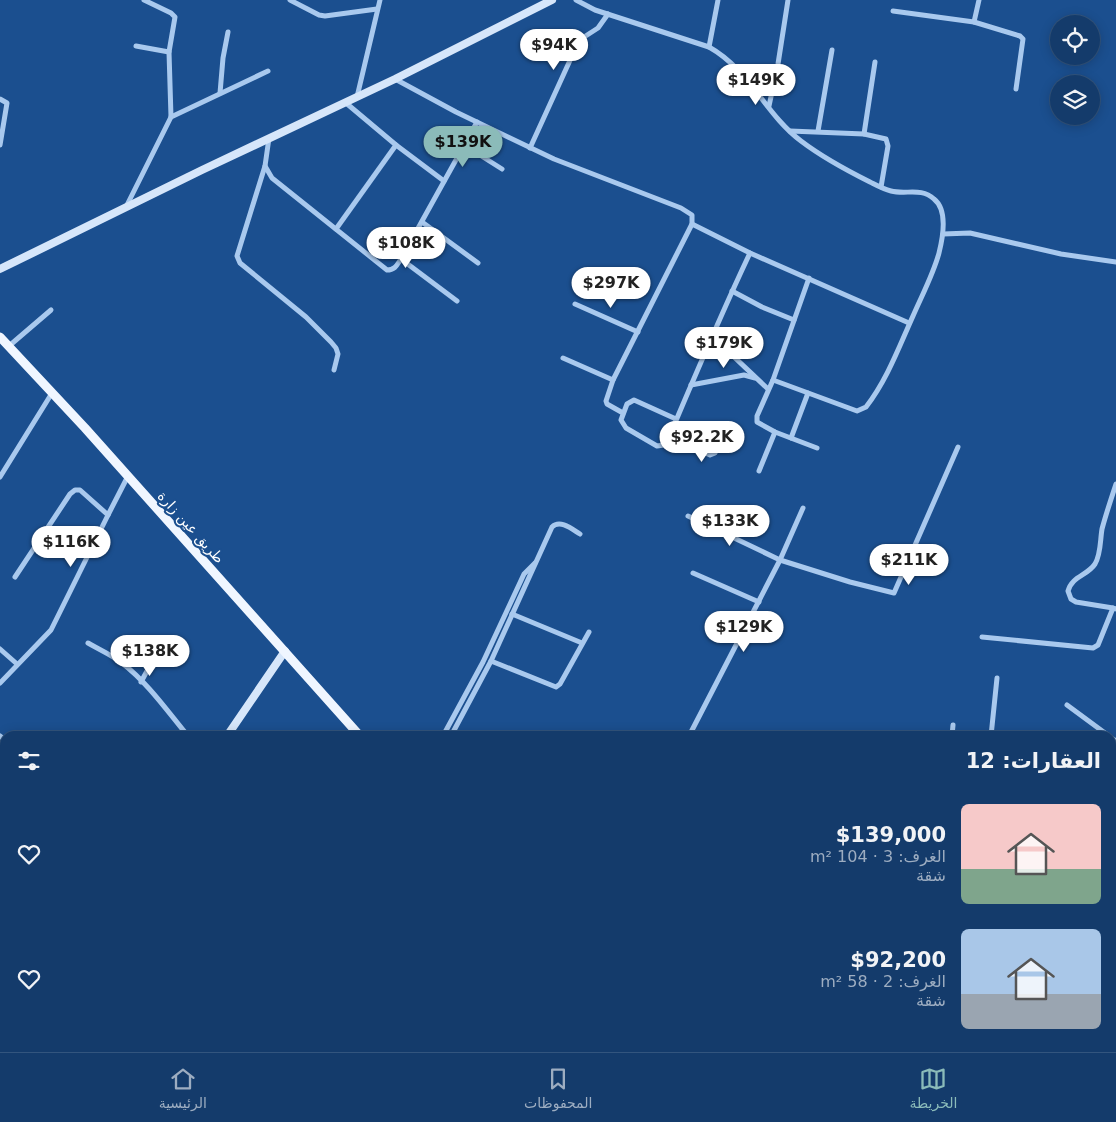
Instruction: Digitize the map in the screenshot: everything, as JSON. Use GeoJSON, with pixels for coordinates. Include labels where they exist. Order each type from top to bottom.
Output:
{"type":"FeatureCollection","features":[{"type":"Feature","properties":{"kind":"main road","name":"طريق عين زارة"},"geometry":{"type":"LineString","coordinates":[[0,337],[128,476],[356,731]]}},
{"type":"Feature","properties":{"kind":"street"},"geometry":{"type":"LineString","coordinates":[[126,208],[171,116],[169,52],[175,17],[171,13],[144,0]]}},
{"type":"Feature","properties":{"kind":"street"},"geometry":{"type":"LineString","coordinates":[[290,0],[319,15],[325,16],[377,9]]}},
{"type":"Feature","properties":{"kind":"street"},"geometry":{"type":"LineString","coordinates":[[357,97],[380,0]]}},
{"type":"Feature","properties":{"kind":"street"},"geometry":{"type":"LineString","coordinates":[[0,269],[269,138],[395,80],[552,0]]}},
{"type":"Feature","properties":{"kind":"street"},"geometry":{"type":"LineString","coordinates":[[576,0],[595,10],[709,47],[734,64],[789,131],[802,142],[831,161],[881,187],[890,191],[925,193],[934,198],[941,206],[943,216],[940,252],[894,360],[870,402],[863,410],[858,411],[772,380]]}},
{"type":"Feature","properties":{"kind":"street"},"geometry":{"type":"LineString","coordinates":[[709,47],[718,0]]}},
{"type":"Feature","properties":{"kind":"street"},"geometry":{"type":"LineString","coordinates":[[769,106],[788,0]]}},
{"type":"Feature","properties":{"kind":"street"},"geometry":{"type":"LineString","coordinates":[[974,22],[979,0]]}},
{"type":"Feature","properties":{"kind":"street"},"geometry":{"type":"LineString","coordinates":[[893,11],[974,22],[1020,36],[1022,39],[1016,89]]}},
{"type":"Feature","properties":{"kind":"street"},"geometry":{"type":"LineString","coordinates":[[530,148],[577,45],[581,39],[598,28],[608,14]]}},
{"type":"Feature","properties":{"kind":"street"},"geometry":{"type":"LineString","coordinates":[[220,94],[221,72],[228,32]]}},
{"type":"Feature","properties":{"kind":"street"},"geometry":{"type":"LineString","coordinates":[[136,46],[169,52]]}},
{"type":"Feature","properties":{"kind":"street"},"geometry":{"type":"LineString","coordinates":[[818,131],[832,50]]}},
{"type":"Feature","properties":{"kind":"street"},"geometry":{"type":"LineString","coordinates":[[864,134],[875,62]]}},
{"type":"Feature","properties":{"kind":"street"},"geometry":{"type":"LineString","coordinates":[[171,116],[268,70]]}},
{"type":"Feature","properties":{"kind":"street"},"geometry":{"type":"LineString","coordinates":[[395,80],[554,160],[688,212],[692,216],[692,224],[613,380],[606,401],[623,413]]}},
{"type":"Feature","properties":{"kind":"street"},"geometry":{"type":"LineString","coordinates":[[0,99],[7,103],[0,144]]}},
{"type":"Feature","properties":{"kind":"street"},"geometry":{"type":"LineString","coordinates":[[346,103],[396,145],[444,181]]}},
{"type":"Feature","properties":{"kind":"street"},"geometry":{"type":"LineString","coordinates":[[265,166],[272,178],[387,270],[395,268],[401,259],[477,122]]}},
{"type":"Feature","properties":{"kind":"street"},"geometry":{"type":"LineString","coordinates":[[789,131],[864,134],[886,139],[888,146],[881,187]]}},
{"type":"Feature","properties":{"kind":"street"},"geometry":{"type":"LineString","coordinates":[[269,138],[265,166],[237,256],[240,262],[306,317],[331,342],[338,354],[334,370]]}},
{"type":"Feature","properties":{"kind":"street"},"geometry":{"type":"LineString","coordinates":[[336,229],[396,145]]}},
{"type":"Feature","properties":{"kind":"street"},"geometry":{"type":"LineString","coordinates":[[464,145],[502,169]]}},
{"type":"Feature","properties":{"kind":"street"},"geometry":{"type":"LineString","coordinates":[[422,222],[478,263]]}},
{"type":"Feature","properties":{"kind":"street"},"geometry":{"type":"LineString","coordinates":[[692,224],[750,253],[909,323]]}},
{"type":"Feature","properties":{"kind":"street"},"geometry":{"type":"LineString","coordinates":[[942,234],[970,233],[1061,254],[1116,262]]}},
{"type":"Feature","properties":{"kind":"street"},"geometry":{"type":"LineString","coordinates":[[676,419],[634,400],[627,404],[621,420],[626,428],[657,446],[664,445],[669,437],[750,253]]}},
{"type":"Feature","properties":{"kind":"street"},"geometry":{"type":"LineString","coordinates":[[401,259],[457,301]]}},
{"type":"Feature","properties":{"kind":"street"},"geometry":{"type":"LineString","coordinates":[[809,278],[757,416],[757,422],[775,432],[817,448]]}},
{"type":"Feature","properties":{"kind":"street"},"geometry":{"type":"LineString","coordinates":[[732,291],[762,307],[794,320]]}},
{"type":"Feature","properties":{"kind":"street"},"geometry":{"type":"LineString","coordinates":[[575,304],[638,332]]}},
{"type":"Feature","properties":{"kind":"street"},"geometry":{"type":"LineString","coordinates":[[10,346],[51,310]]}},
{"type":"Feature","properties":{"kind":"street"},"geometry":{"type":"LineString","coordinates":[[713,336],[768,390]]}},
{"type":"Feature","properties":{"kind":"street"},"geometry":{"type":"LineString","coordinates":[[563,358],[613,380]]}},
{"type":"Feature","properties":{"kind":"street"},"geometry":{"type":"LineString","coordinates":[[691,385],[744,375],[755,378]]}},
{"type":"Feature","properties":{"kind":"street"},"geometry":{"type":"LineString","coordinates":[[0,477],[52,392]]}},
{"type":"Feature","properties":{"kind":"street"},"geometry":{"type":"LineString","coordinates":[[792,438],[808,393]]}},
{"type":"Feature","properties":{"kind":"street"},"geometry":{"type":"LineString","coordinates":[[759,471],[775,432]]}},
{"type":"Feature","properties":{"kind":"street"},"geometry":{"type":"LineString","coordinates":[[669,437],[710,455],[715,453],[722,438]]}},
{"type":"Feature","properties":{"kind":"street"},"geometry":{"type":"LineString","coordinates":[[688,516],[780,560],[850,582],[894,593],[958,447]]}},
{"type":"Feature","properties":{"kind":"street"},"geometry":{"type":"LineString","coordinates":[[0,683],[51,630],[128,476]]}},
{"type":"Feature","properties":{"kind":"street"},"geometry":{"type":"LineString","coordinates":[[982,637],[1093,648],[1098,645],[1114,609],[1076,602],[1071,599],[1068,591],[1072,581],[1086,573],[1097,560],[1102,528],[1116,484]]}},
{"type":"Feature","properties":{"kind":"street"},"geometry":{"type":"LineString","coordinates":[[15,577],[64,502],[75,490],[80,490],[108,515]]}},
{"type":"Feature","properties":{"kind":"street"},"geometry":{"type":"LineString","coordinates":[[692,731],[780,560],[803,508]]}},
{"type":"Feature","properties":{"kind":"street"},"geometry":{"type":"LineString","coordinates":[[455,731],[491,661],[554,524],[560,523],[580,534]]}},
{"type":"Feature","properties":{"kind":"street"},"geometry":{"type":"LineString","coordinates":[[446,731],[483,662],[524,574],[536,562]]}},
{"type":"Feature","properties":{"kind":"street"},"geometry":{"type":"LineString","coordinates":[[693,573],[759,602]]}},
{"type":"Feature","properties":{"kind":"street"},"geometry":{"type":"LineString","coordinates":[[512,614],[582,643]]}},
{"type":"Feature","properties":{"kind":"street"},"geometry":{"type":"LineString","coordinates":[[491,661],[556,687],[560,684],[589,632]]}},
{"type":"Feature","properties":{"kind":"street"},"geometry":{"type":"LineString","coordinates":[[88,643],[121,662],[160,702],[184,731]]}},
{"type":"Feature","properties":{"kind":"street"},"geometry":{"type":"LineString","coordinates":[[0,649],[17,664]]}},
{"type":"Feature","properties":{"kind":"street"},"geometry":{"type":"LineString","coordinates":[[141,682],[159,649]]}},
{"type":"Feature","properties":{"kind":"street"},"geometry":{"type":"LineString","coordinates":[[230,731],[285,651]]}},
{"type":"Feature","properties":{"kind":"street"},"geometry":{"type":"LineString","coordinates":[[991,731],[997,678]]}},
{"type":"Feature","properties":{"kind":"street"},"geometry":{"type":"LineString","coordinates":[[1067,705],[1102,731]]}},
{"type":"Feature","properties":{"kind":"street"},"geometry":{"type":"LineString","coordinates":[[953,731],[954,725]]}},
{"type":"Feature","properties":{"kind":"street"},"geometry":{"type":"LineString","coordinates":[[1116,789],[1116,800]]}}]}
